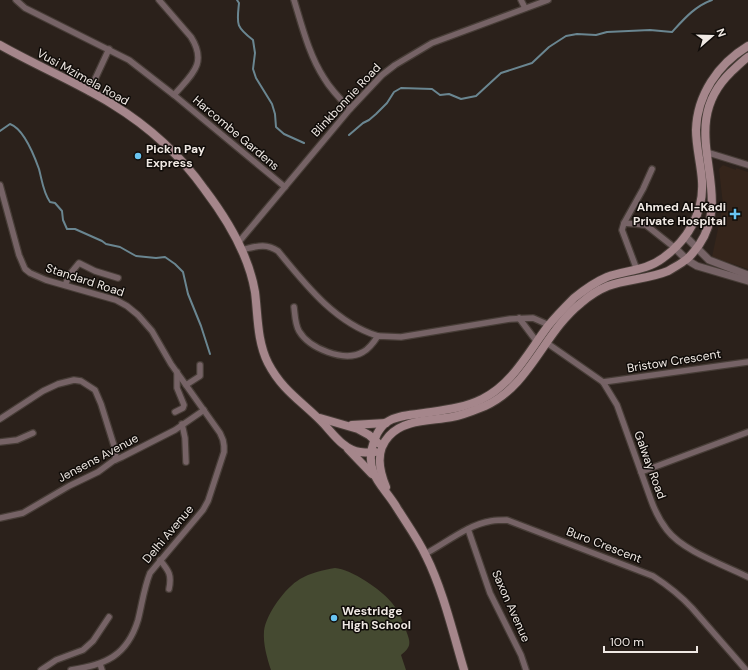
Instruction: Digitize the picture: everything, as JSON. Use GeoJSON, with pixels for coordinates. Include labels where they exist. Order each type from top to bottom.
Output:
{"type":"FeatureCollection","features":[{"type":"Feature","properties":{"kind":"main road","name":"Vusi Mzimela Road"},"geometry":{"type":"LineString","coordinates":[[0,45],[112,104],[140,124],[186,164],[223,216],[239,247],[252,281],[260,339],[266,358],[277,377],[285,389],[316,416],[347,447],[374,476],[390,497]]}},
{"type":"Feature","properties":{"kind":"main road"},"geometry":{"type":"LineString","coordinates":[[345,425],[386,423],[403,416],[454,409],[486,397],[507,380],[522,363],[549,325],[576,297],[596,282],[607,277],[649,267],[675,248],[686,237],[698,214],[701,197],[702,181],[696,129],[700,102],[705,91],[720,69],[738,52],[748,46]]}},
{"type":"Feature","properties":{"kind":"main road"},"geometry":{"type":"LineString","coordinates":[[464,670],[452,629],[425,554],[390,497],[381,475],[379,462],[381,450],[390,435],[402,426],[453,417],[495,401],[526,373],[565,319],[580,304],[597,292],[618,283],[668,271],[687,260],[703,239],[712,214],[712,200],[706,152],[706,120],[715,91],[720,83],[748,57]]}},
{"type":"Feature","properties":{"kind":"main road","name":"Vusi Mzimela Road"},"geometry":{"type":"LineString","coordinates":[[316,416],[364,432],[374,440],[381,450]]}},
{"type":"Feature","properties":{"kind":"main road"},"geometry":{"type":"LineString","coordinates":[[374,476],[370,463],[371,452],[374,440],[386,423]]}},
{"type":"Feature","properties":{"kind":"main road"},"geometry":{"type":"LineString","coordinates":[[347,447],[360,452],[381,450]]}},
{"type":"Feature","properties":{"kind":"street","name":"Harcombe Gardens"},"geometry":{"type":"LineString","coordinates":[[16,0],[25,8],[129,60],[174,95],[285,187]]}},
{"type":"Feature","properties":{"kind":"street","name":"Harcombe Gardens"},"geometry":{"type":"LineString","coordinates":[[159,0],[191,37],[198,49],[199,54],[198,64],[194,71],[174,95]]}},
{"type":"Feature","properties":{"kind":"street"},"geometry":{"type":"LineString","coordinates":[[294,0],[306,40],[318,67],[329,86],[350,109]]}},
{"type":"Feature","properties":{"kind":"street"},"geometry":{"type":"LineString","coordinates":[[521,0],[525,8]]}},
{"type":"Feature","properties":{"kind":"street","name":"Blinkbonnie Road"},"geometry":{"type":"LineString","coordinates":[[239,247],[285,187],[350,109],[382,75],[395,65],[432,44],[548,0]]}},
{"type":"Feature","properties":{"kind":"street"},"geometry":{"type":"LineString","coordinates":[[89,92],[109,49]]}},
{"type":"Feature","properties":{"kind":"street"},"geometry":{"type":"LineString","coordinates":[[706,152],[748,166]]}},
{"type":"Feature","properties":{"kind":"street"},"geometry":{"type":"LineString","coordinates":[[637,270],[622,234],[624,223],[643,189],[652,169]]}},
{"type":"Feature","properties":{"kind":"street","name":"Standard Road"},"geometry":{"type":"LineString","coordinates":[[0,185],[2,197],[19,255],[25,269],[35,276],[116,300],[127,306],[146,322],[177,372],[220,433],[224,446]]}},
{"type":"Feature","properties":{"kind":"street"},"geometry":{"type":"LineString","coordinates":[[624,223],[646,225],[675,248],[687,260],[711,271],[748,281]]}},
{"type":"Feature","properties":{"kind":"street"},"geometry":{"type":"LineString","coordinates":[[686,237],[704,257],[748,275]]}},
{"type":"Feature","properties":{"kind":"street"},"geometry":{"type":"LineString","coordinates":[[239,247],[266,245],[278,250],[306,283],[334,312],[354,327],[378,336],[401,337],[519,318],[533,318],[549,325]]}},
{"type":"Feature","properties":{"kind":"street"},"geometry":{"type":"LineString","coordinates":[[65,286],[70,274],[79,263],[118,278]]}},
{"type":"Feature","properties":{"kind":"street"},"geometry":{"type":"LineString","coordinates":[[294,307],[297,327],[303,336],[309,342],[321,349],[336,355],[352,356],[363,352],[378,336]]}},
{"type":"Feature","properties":{"kind":"street"},"geometry":{"type":"LineString","coordinates":[[519,318],[537,342]]}},
{"type":"Feature","properties":{"kind":"street","name":"Galway Road"},"geometry":{"type":"LineString","coordinates":[[547,343],[603,382],[617,406],[656,514],[668,531],[689,549],[748,577]]}},
{"type":"Feature","properties":{"kind":"street","name":"Bristow Crescent"},"geometry":{"type":"LineString","coordinates":[[603,382],[748,362]]}},
{"type":"Feature","properties":{"kind":"street"},"geometry":{"type":"LineString","coordinates":[[186,385],[200,376],[200,365]]}},
{"type":"Feature","properties":{"kind":"street"},"geometry":{"type":"LineString","coordinates":[[175,412],[183,408],[184,405],[177,388],[177,372]]}},
{"type":"Feature","properties":{"kind":"street"},"geometry":{"type":"LineString","coordinates":[[0,419],[43,391],[58,384],[74,380],[81,381],[95,390],[116,452],[115,460]]}},
{"type":"Feature","properties":{"kind":"street","name":"Jensens Avenue"},"geometry":{"type":"LineString","coordinates":[[0,518],[23,513],[69,486],[98,472],[115,460],[158,440],[204,410]]}},
{"type":"Feature","properties":{"kind":"street"},"geometry":{"type":"LineString","coordinates":[[182,424],[185,438],[186,462]]}},
{"type":"Feature","properties":{"kind":"street"},"geometry":{"type":"LineString","coordinates":[[641,472],[748,432]]}},
{"type":"Feature","properties":{"kind":"street"},"geometry":{"type":"LineString","coordinates":[[0,442],[17,440],[33,433]]}},
{"type":"Feature","properties":{"kind":"street","name":"Delhi Avenue"},"geometry":{"type":"LineString","coordinates":[[71,670],[100,664],[116,656],[133,635],[150,572],[206,506],[223,458],[224,446]]}},
{"type":"Feature","properties":{"kind":"street","name":"Buro Crescent"},"geometry":{"type":"LineString","coordinates":[[425,554],[468,529],[491,521],[507,520],[653,576],[684,599],[746,670]]}},
{"type":"Feature","properties":{"kind":"street","name":"Saxon Avenue"},"geometry":{"type":"LineString","coordinates":[[468,529],[490,592],[521,655],[526,670]]}},
{"type":"Feature","properties":{"kind":"street"},"geometry":{"type":"LineString","coordinates":[[160,560],[170,576],[169,589]]}},
{"type":"Feature","properties":{"kind":"street"},"geometry":{"type":"LineString","coordinates":[[40,670],[56,660],[83,650],[93,641],[109,617]]}},
{"type":"Feature","properties":{"kind":"street"},"geometry":{"type":"LineString","coordinates":[[100,664],[102,670]]}},
{"type":"Feature","properties":{"kind":"shaded area","name":"Ahmed Al-Kadi Private Hospital"},"geometry":{"type":"Polygon","coordinates":[[[723,165],[736,170],[736,168],[748,172],[748,269],[712,257],[723,205],[719,169],[723,165]]]}},
{"type":"Feature","properties":{"kind":"green space","name":"Westridge High School"},"geometry":{"type":"Polygon","coordinates":[[[335,568],[349,572],[374,586],[394,606],[401,618],[409,640],[409,646],[401,655],[406,670],[271,670],[264,641],[264,631],[272,609],[288,589],[300,579],[317,572],[335,568]]]}},
{"type":"Feature","properties":{"kind":"waterway"},"geometry":{"type":"LineString","coordinates":[[237,0],[239,3],[238,24],[240,28],[253,40],[255,53],[253,69],[256,78],[272,104],[275,114],[276,127],[284,134],[304,143]]}},
{"type":"Feature","properties":{"kind":"waterway"},"geometry":{"type":"LineString","coordinates":[[349,135],[376,114],[387,103],[394,92],[401,88],[432,89],[440,95],[449,94],[461,99],[476,96],[501,73],[532,63],[549,47],[566,36],[577,34],[596,35],[607,32],[650,30],[672,32],[695,9],[712,0]]}},
{"type":"Feature","properties":{"kind":"waterway"},"geometry":{"type":"LineString","coordinates":[[0,131],[10,124],[20,131],[37,163],[46,194],[50,202],[55,203],[62,211],[63,220],[67,229],[75,229],[106,244],[120,247],[136,256],[156,258],[165,257],[183,272],[188,294],[210,354]]}},
{"type":"Feature","properties":{"kind":"place","name":"Pick n Pay Express"},"geometry":{"type":"Point","coordinates":[138,156]}},
{"type":"Feature","properties":{"kind":"place","name":"Ahmed Al-Kadi Private Hospital"},"geometry":{"type":"Point","coordinates":[735,214]}},
{"type":"Feature","properties":{"kind":"place","name":"Westridge High School"},"geometry":{"type":"Point","coordinates":[334,618]}}]}
